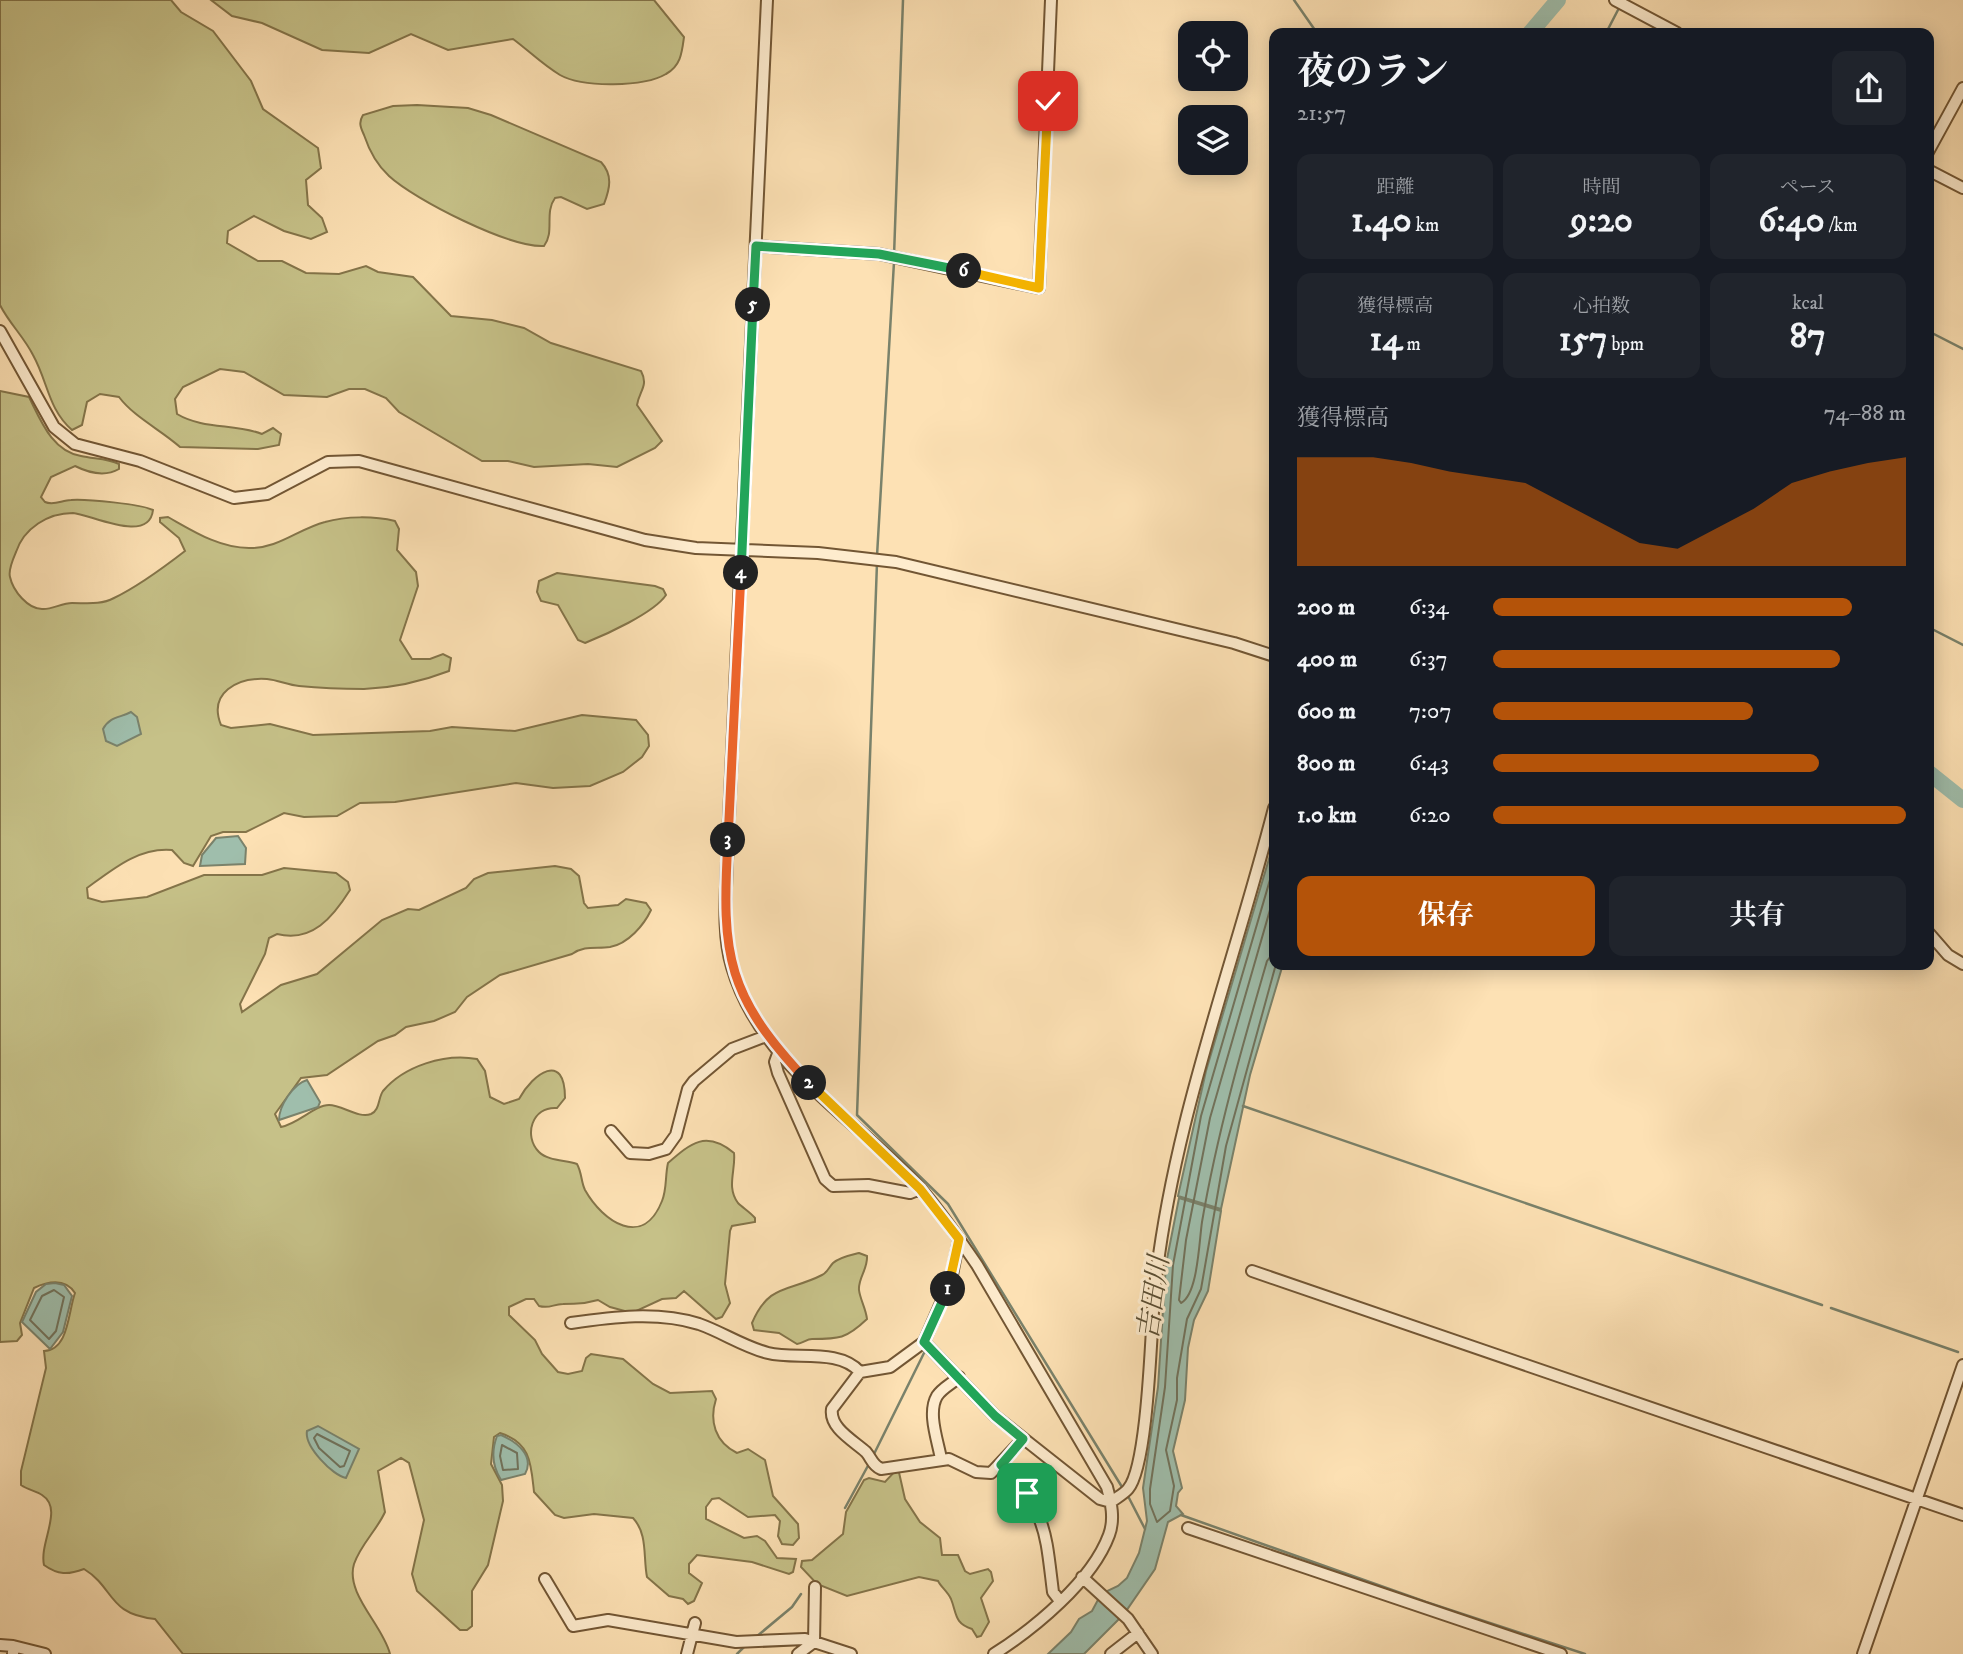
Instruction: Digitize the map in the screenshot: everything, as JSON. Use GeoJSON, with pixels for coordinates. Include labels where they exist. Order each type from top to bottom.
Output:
{"type":"FeatureCollection","features":[{"type":"Feature","properties":{"kind":"street"},"geometry":{"type":"LineString","coordinates":[[768,0],[725,906],[731,965],[738,987],[766,1036],[816,1091],[920,1189],[959,1239],[1096,1466],[1111,1502],[1109,1534],[1085,1579],[1042,1618],[994,1654]]}},
{"type":"Feature","properties":{"kind":"street"},"geometry":{"type":"LineString","coordinates":[[756,246],[879,254],[1039,288],[1051,0]]}},
{"type":"Feature","properties":{"kind":"street"},"geometry":{"type":"LineString","coordinates":[[1615,0],[1667,28]]}},
{"type":"Feature","properties":{"kind":"street"},"geometry":{"type":"LineString","coordinates":[[1934,141],[1963,88]]}},
{"type":"Feature","properties":{"kind":"street"},"geometry":{"type":"LineString","coordinates":[[1934,173],[1963,188]]}},
{"type":"Feature","properties":{"kind":"street"},"geometry":{"type":"LineString","coordinates":[[0,331],[54,427],[67,440],[85,448],[140,461],[223,495],[243,498],[267,494],[322,464],[347,459],[369,462],[645,540],[696,548],[818,553],[897,562],[1234,643],[1269,654]]}},
{"type":"Feature","properties":{"kind":"street"},"geometry":{"type":"LineString","coordinates":[[1111,1502],[1130,1486],[1142,1436],[1154,1298],[1167,1194],[1196,1073],[1269,825]]}},
{"type":"Feature","properties":{"kind":"street"},"geometry":{"type":"LineString","coordinates":[[1934,939],[1948,955],[1963,964]]}},
{"type":"Feature","properties":{"kind":"street"},"geometry":{"type":"LineString","coordinates":[[611,1131],[630,1153],[666,1149],[676,1135],[691,1084],[732,1049],[766,1036]]}},
{"type":"Feature","properties":{"kind":"street"},"geometry":{"type":"LineString","coordinates":[[779,1051],[775,1062],[778,1073],[825,1179],[833,1186],[868,1185],[909,1192],[920,1189]]}},
{"type":"Feature","properties":{"kind":"street"},"geometry":{"type":"LineString","coordinates":[[959,1239],[951,1280],[928,1345],[890,1367],[860,1372],[831,1414],[851,1442],[881,1469],[949,1459],[981,1474],[993,1473],[1023,1439]]}},
{"type":"Feature","properties":{"kind":"street"},"geometry":{"type":"LineString","coordinates":[[1252,1271],[1963,1515]]}},
{"type":"Feature","properties":{"kind":"street"},"geometry":{"type":"LineString","coordinates":[[571,1323],[621,1317],[682,1320],[769,1353],[835,1359],[855,1367],[860,1372]]}},
{"type":"Feature","properties":{"kind":"street"},"geometry":{"type":"LineString","coordinates":[[928,1345],[995,1416],[1100,1499],[1111,1502]]}},
{"type":"Feature","properties":{"kind":"street"},"geometry":{"type":"LineString","coordinates":[[1863,1654],[1963,1365]]}},
{"type":"Feature","properties":{"kind":"street"},"geometry":{"type":"LineString","coordinates":[[941,1459],[934,1420],[935,1403],[939,1394],[959,1377]]}},
{"type":"Feature","properties":{"kind":"street"},"geometry":{"type":"LineString","coordinates":[[1001,1465],[1032,1499],[1040,1516],[1045,1532],[1053,1592],[1060,1601]]}},
{"type":"Feature","properties":{"kind":"street"},"geometry":{"type":"LineString","coordinates":[[1188,1528],[1561,1654]]}},
{"type":"Feature","properties":{"kind":"street"},"geometry":{"type":"LineString","coordinates":[[545,1579],[570,1625],[607,1620],[693,1635],[752,1641],[794,1639],[814,1642],[851,1654]]}},
{"type":"Feature","properties":{"kind":"street"},"geometry":{"type":"LineString","coordinates":[[1085,1579],[1128,1619],[1152,1654]]}},
{"type":"Feature","properties":{"kind":"street"},"geometry":{"type":"LineString","coordinates":[[814,1642],[815,1587]]}},
{"type":"Feature","properties":{"kind":"street"},"geometry":{"type":"LineString","coordinates":[[687,1654],[695,1623]]}},
{"type":"Feature","properties":{"kind":"street"},"geometry":{"type":"LineString","coordinates":[[1111,1654],[1138,1633]]}},
{"type":"Feature","properties":{"kind":"street"},"geometry":{"type":"LineString","coordinates":[[798,1654],[814,1642]]}},
{"type":"Feature","properties":{"kind":"street"},"geometry":{"type":"LineString","coordinates":[[0,1645],[13,1650],[45,1654]]}},
{"type":"Feature","properties":{"kind":"shaded area"},"geometry":{"type":"Polygon","coordinates":[[[0,0],[171,0],[181,12],[213,31],[251,81],[263,109],[318,148],[321,168],[306,180],[308,205],[322,218],[327,232],[311,239],[284,231],[254,216],[228,231],[227,243],[258,261],[282,261],[306,273],[339,274],[366,266],[378,272],[413,277],[451,316],[492,320],[524,328],[551,343],[641,371],[644,385],[637,405],[662,441],[655,448],[617,467],[588,464],[534,467],[508,461],[482,461],[399,412],[386,398],[365,389],[349,389],[327,397],[284,395],[244,372],[220,369],[183,387],[175,399],[177,414],[198,422],[262,434],[273,428],[281,434],[279,445],[258,449],[180,447],[132,411],[119,397],[100,394],[87,402],[82,425],[72,430],[58,413],[33,355],[0,305],[0,0]]]}},
{"type":"Feature","properties":{"kind":"shaded area"},"geometry":{"type":"Polygon","coordinates":[[[211,0],[654,0],[684,37],[678,63],[666,74],[643,81],[598,84],[560,75],[513,39],[448,50],[411,34],[369,53],[322,50],[262,23],[232,16],[211,0]]]}},
{"type":"Feature","properties":{"kind":"shaded area"},"geometry":{"type":"Polygon","coordinates":[[[393,106],[468,108],[491,115],[601,162],[609,182],[604,204],[587,209],[561,197],[555,198],[550,210],[549,235],[544,246],[509,239],[463,221],[419,197],[389,176],[371,152],[360,125],[363,115],[393,106]]]}},
{"type":"Feature","properties":{"kind":"shaded area"},"geometry":{"type":"Polygon","coordinates":[[[0,391],[29,397],[49,434],[62,448],[81,456],[119,464],[119,469],[108,473],[91,472],[75,466],[51,477],[41,497],[45,502],[101,501],[153,510],[149,520],[130,527],[73,513],[46,519],[31,529],[20,543],[10,574],[18,593],[27,603],[37,608],[45,609],[68,603],[104,602],[133,588],[168,564],[185,551],[179,538],[160,522],[160,518],[168,517],[217,542],[249,548],[279,542],[315,525],[333,520],[360,517],[395,521],[399,529],[397,550],[416,572],[418,586],[400,640],[412,659],[430,659],[443,654],[451,658],[449,671],[407,683],[364,689],[299,686],[267,679],[245,681],[228,689],[222,696],[218,704],[221,725],[231,728],[270,724],[313,735],[430,731],[452,727],[515,731],[582,715],[636,720],[648,735],[649,746],[642,757],[623,772],[590,786],[553,788],[516,783],[395,802],[360,803],[337,816],[304,817],[284,813],[246,832],[223,832],[211,836],[193,866],[184,863],[172,850],[137,856],[87,888],[88,898],[102,902],[147,897],[204,875],[262,875],[284,868],[336,873],[348,882],[350,890],[336,910],[320,925],[301,935],[277,934],[269,938],[265,954],[240,1004],[242,1012],[281,985],[317,974],[382,920],[408,909],[419,910],[466,888],[474,879],[488,873],[555,866],[571,869],[579,876],[584,903],[588,908],[618,905],[626,899],[646,903],[651,910],[648,916],[640,928],[623,942],[610,947],[581,949],[500,975],[467,997],[455,1012],[434,1021],[406,1027],[395,1035],[378,1041],[327,1075],[301,1078],[275,1114],[281,1127],[329,1105],[361,1115],[371,1114],[376,1110],[383,1091],[392,1082],[414,1068],[439,1060],[477,1059],[485,1071],[490,1097],[504,1104],[519,1099],[540,1075],[554,1071],[564,1083],[565,1098],[557,1108],[541,1112],[536,1117],[531,1131],[534,1145],[547,1157],[577,1164],[585,1190],[602,1212],[623,1226],[634,1227],[644,1224],[654,1216],[664,1196],[668,1163],[684,1150],[707,1141],[724,1146],[734,1153],[734,1197],[755,1218],[755,1222],[732,1226],[730,1231],[725,1284],[730,1303],[722,1317],[716,1319],[684,1291],[676,1298],[662,1299],[632,1313],[610,1307],[598,1300],[546,1307],[539,1306],[534,1299],[526,1299],[509,1307],[509,1315],[535,1340],[542,1354],[558,1372],[568,1374],[582,1371],[586,1358],[591,1354],[623,1359],[653,1384],[670,1393],[712,1391],[716,1399],[714,1423],[719,1437],[737,1453],[748,1449],[765,1460],[773,1496],[798,1524],[799,1538],[793,1545],[782,1544],[778,1536],[780,1521],[775,1515],[748,1517],[719,1498],[712,1499],[706,1507],[706,1519],[744,1538],[757,1536],[765,1541],[777,1558],[796,1559],[793,1572],[789,1574],[752,1562],[697,1555],[689,1564],[689,1573],[702,1583],[694,1601],[688,1604],[683,1599],[669,1596],[647,1577],[643,1538],[633,1518],[594,1514],[564,1518],[555,1515],[534,1492],[530,1464],[524,1449],[518,1442],[500,1433],[494,1437],[491,1464],[502,1485],[503,1501],[488,1565],[472,1591],[472,1626],[467,1630],[460,1630],[417,1591],[412,1574],[424,1520],[409,1463],[401,1458],[378,1471],[385,1512],[357,1557],[353,1575],[360,1598],[390,1654],[183,1654],[155,1619],[128,1612],[84,1569],[63,1573],[44,1565],[43,1556],[51,1509],[42,1495],[21,1485],[21,1471],[46,1368],[44,1351],[52,1349],[63,1337],[75,1293],[66,1285],[56,1282],[34,1288],[20,1323],[22,1335],[17,1341],[0,1342],[0,391]]]}},
{"type":"Feature","properties":{"kind":"shaded area"},"geometry":{"type":"Polygon","coordinates":[[[557,573],[655,586],[663,589],[666,595],[640,616],[585,643],[578,640],[558,605],[541,601],[537,592],[539,581],[557,573]]]}},
{"type":"Feature","properties":{"kind":"shaded area"},"geometry":{"type":"Polygon","coordinates":[[[859,1253],[867,1256],[859,1290],[867,1319],[853,1331],[836,1338],[810,1339],[797,1344],[779,1333],[754,1330],[752,1323],[759,1310],[773,1295],[822,1275],[836,1261],[859,1253]]]}},
{"type":"Feature","properties":{"kind":"shaded area"},"geometry":{"type":"Polygon","coordinates":[[[898,1468],[905,1499],[920,1522],[940,1538],[942,1555],[958,1555],[965,1571],[970,1574],[988,1569],[991,1572],[993,1581],[981,1598],[989,1622],[981,1636],[977,1637],[972,1629],[959,1621],[950,1596],[938,1581],[919,1577],[847,1596],[817,1584],[801,1567],[802,1561],[812,1560],[843,1534],[846,1512],[864,1480],[869,1478],[885,1482],[898,1468]]]}},
{"type":"Feature","properties":{"kind":"water"},"geometry":{"type":"Polygon","coordinates":[[[131,712],[137,717],[141,734],[117,746],[106,741],[103,729],[106,725],[112,719],[131,712]]]}},
{"type":"Feature","properties":{"kind":"water"},"geometry":{"type":"Polygon","coordinates":[[[238,836],[246,848],[245,864],[200,866],[202,855],[216,838],[238,836]]]}},
{"type":"Feature","properties":{"kind":"water"},"geometry":{"type":"Polygon","coordinates":[[[1269,859],[1269,970],[1281,970],[1250,1075],[1221,1209],[1178,1196],[1206,1071],[1269,859]]]}},
{"type":"Feature","properties":{"kind":"water"},"geometry":{"type":"Polygon","coordinates":[[[307,1080],[320,1102],[318,1107],[279,1120],[281,1108],[288,1096],[307,1080]]]}},
{"type":"Feature","properties":{"kind":"water"},"geometry":{"type":"Polygon","coordinates":[[[1179,1198],[1221,1211],[1208,1291],[1194,1320],[1188,1348],[1185,1400],[1173,1451],[1182,1488],[1178,1493],[1176,1506],[1183,1514],[1168,1522],[1155,1569],[1124,1614],[1105,1592],[1127,1578],[1139,1553],[1147,1521],[1143,1488],[1158,1387],[1166,1264],[1179,1198]]]}},
{"type":"Feature","properties":{"kind":"water"},"geometry":{"type":"Polygon","coordinates":[[[46,1284],[64,1285],[72,1296],[63,1332],[50,1349],[22,1322],[36,1292],[46,1284]]]}},
{"type":"Feature","properties":{"kind":"water"},"geometry":{"type":"Polygon","coordinates":[[[318,1426],[359,1449],[346,1478],[327,1466],[310,1444],[307,1431],[318,1426]]]}},
{"type":"Feature","properties":{"kind":"water"},"geometry":{"type":"Polygon","coordinates":[[[501,1435],[523,1450],[528,1461],[525,1474],[501,1480],[494,1464],[493,1453],[497,1436],[501,1435]]]}},
{"type":"Feature","properties":{"kind":"water"},"geometry":{"type":"Polygon","coordinates":[[[1100,1596],[1122,1616],[1084,1654],[1048,1654],[1071,1632],[1079,1619],[1092,1611],[1100,1596]]]}},
{"type":"Feature","properties":{"kind":"waterway"},"geometry":{"type":"LineString","coordinates":[[894,256],[903,0]]}},
{"type":"Feature","properties":{"kind":"waterway"},"geometry":{"type":"LineString","coordinates":[[1294,0],[1314,28]]}},
{"type":"Feature","properties":{"kind":"waterway","name":"吉田川"},"geometry":{"type":"LineString","coordinates":[[1534,28],[1558,0]]}},
{"type":"Feature","properties":{"kind":"waterway"},"geometry":{"type":"LineString","coordinates":[[1609,28],[1619,8]]}},
{"type":"Feature","properties":{"kind":"waterway"},"geometry":{"type":"LineString","coordinates":[[877,556],[894,262]]}},
{"type":"Feature","properties":{"kind":"waterway"},"geometry":{"type":"LineString","coordinates":[[1934,334],[1963,349]]}},
{"type":"Feature","properties":{"kind":"waterway"},"geometry":{"type":"LineString","coordinates":[[877,563],[857,1115],[948,1204],[1122,1487]]}},
{"type":"Feature","properties":{"kind":"waterway"},"geometry":{"type":"LineString","coordinates":[[1934,630],[1963,645]]}},
{"type":"Feature","properties":{"kind":"waterway"},"geometry":{"type":"LineString","coordinates":[[1934,777],[1963,800]]}},
{"type":"Feature","properties":{"kind":"waterway"},"geometry":{"type":"LineString","coordinates":[[1243,1106],[1822,1305]]}},
{"type":"Feature","properties":{"kind":"waterway"},"geometry":{"type":"LineString","coordinates":[[957,1275],[962,1251]]}},
{"type":"Feature","properties":{"kind":"waterway"},"geometry":{"type":"LineString","coordinates":[[938,1324],[950,1295]]}},
{"type":"Feature","properties":{"kind":"waterway"},"geometry":{"type":"LineString","coordinates":[[1831,1308],[1958,1352]]}},
{"type":"Feature","properties":{"kind":"waterway"},"geometry":{"type":"LineString","coordinates":[[873,1456],[926,1349]]}},
{"type":"Feature","properties":{"kind":"waterway"},"geometry":{"type":"LineString","coordinates":[[845,1508],[870,1462]]}},
{"type":"Feature","properties":{"kind":"waterway"},"geometry":{"type":"LineString","coordinates":[[1129,1498],[1145,1529]]}},
{"type":"Feature","properties":{"kind":"waterway"},"geometry":{"type":"LineString","coordinates":[[1181,1515],[1426,1602],[1585,1654]]}},
{"type":"Feature","properties":{"kind":"waterway"},"geometry":{"type":"LineString","coordinates":[[756,1637],[792,1607],[801,1594]]}},
{"type":"Feature","properties":{"kind":"waterway"},"geometry":{"type":"LineString","coordinates":[[737,1654],[745,1646]]}},
{"type":"Feature","properties":{"kind":"route"},"geometry":{"type":"LineString","coordinates":[[1027,1493],[1001,1465],[1023,1439],[995,1416],[924,1342],[951,1280],[959,1239],[920,1189],[816,1091],[766,1036],[738,987],[731,965],[725,906],[756,246],[879,254],[1039,288],[1048,101]]}}]}
